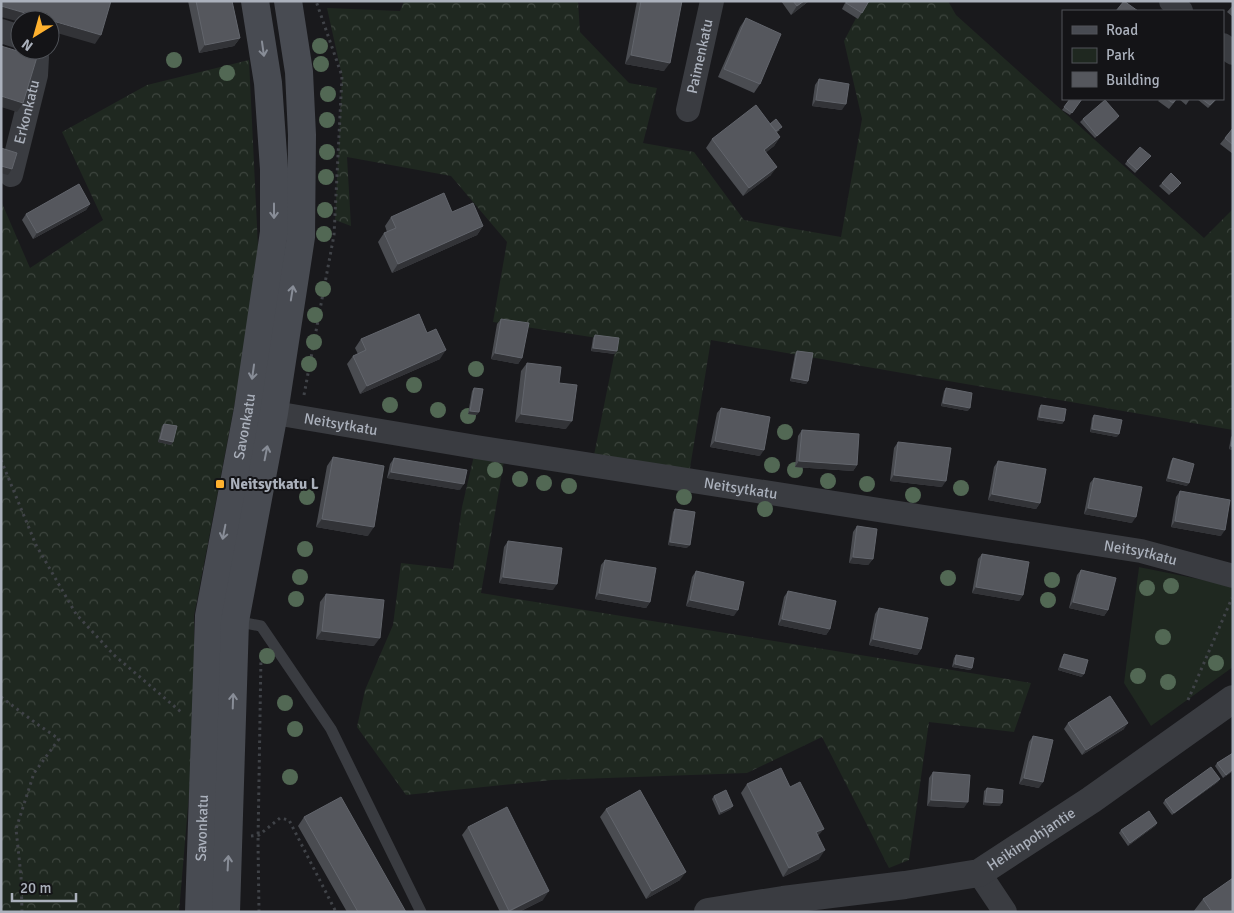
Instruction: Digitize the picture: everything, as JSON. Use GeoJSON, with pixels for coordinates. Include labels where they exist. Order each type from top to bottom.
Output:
{"type":"FeatureCollection","features":[{"type":"Feature","properties":{"kind":"main road","name":"Savonkatu"},"geometry":{"type":"LineString","coordinates":[[199,912],[230,620],[248,409],[274,232],[274,169],[268,83],[255,1]]}},
{"type":"Feature","properties":{"kind":"main road","name":"Savonkatu"},"geometry":{"type":"LineString","coordinates":[[226,912],[230,620],[287,415],[301,237],[302,135],[299,72],[288,1]]}},
{"type":"Feature","properties":{"kind":"street","name":"Paimenkatu"},"geometry":{"type":"LineString","coordinates":[[688,110],[712,1]]}},
{"type":"Feature","properties":{"kind":"street"},"geometry":{"type":"LineString","coordinates":[[1171,1],[1180,10]]}},
{"type":"Feature","properties":{"kind":"street","name":"Erkonkatu"},"geometry":{"type":"LineString","coordinates":[[11,175],[36,75],[37,60]]}},
{"type":"Feature","properties":{"kind":"street","name":"Neitsytkatu"},"geometry":{"type":"LineString","coordinates":[[248,409],[1140,551],[1233,576]]}},
{"type":"Feature","properties":{"kind":"street","name":"Heikinpohjantie"},"geometry":{"type":"LineString","coordinates":[[708,912],[979,873],[1091,800],[1233,699]]}},
{"type":"Feature","properties":{"kind":"street"},"geometry":{"type":"LineString","coordinates":[[979,873],[1005,912]]}},
{"type":"Feature","properties":{"kind":"lane"},"geometry":{"type":"LineString","coordinates":[[230,620],[331,729],[421,912]]}},
{"type":"Feature","properties":{"kind":"path"},"geometry":{"type":"LineString","coordinates":[[287,415],[334,235],[342,76],[316,1]]}},
{"type":"Feature","properties":{"kind":"path"},"geometry":{"type":"LineString","coordinates":[[1,460],[36,545],[76,614],[114,655],[187,718]]}},
{"type":"Feature","properties":{"kind":"path"},"geometry":{"type":"LineString","coordinates":[[1187,702],[1233,596]]}},
{"type":"Feature","properties":{"kind":"path"},"geometry":{"type":"LineString","coordinates":[[230,620],[259,835],[259,912]]}},
{"type":"Feature","properties":{"kind":"path"},"geometry":{"type":"LineString","coordinates":[[1,697],[60,739],[34,773],[16,829],[22,912]]}},
{"type":"Feature","properties":{"kind":"path"},"geometry":{"type":"LineString","coordinates":[[259,835],[280,818],[289,820],[336,912]]}},
{"type":"Feature","properties":{"kind":"green space"},"geometry":{"type":"Polygon","coordinates":[[[404,1],[578,1],[580,32],[629,83],[657,88],[643,143],[694,152],[744,220],[841,237],[862,119],[844,41],[865,1],[948,1],[956,15],[1204,238],[1233,209],[1233,430],[711,340],[688,480],[592,465],[617,341],[493,322],[507,242],[451,176],[347,157],[351,226],[335,220],[342,76],[327,8],[400,11],[404,1]]]}},
{"type":"Feature","properties":{"kind":"green space"},"geometry":{"type":"Polygon","coordinates":[[[249,60],[258,247],[243,360],[194,616],[195,724],[179,912],[1,912],[1,201],[30,268],[103,220],[62,132],[147,85],[249,60]]]}},
{"type":"Feature","properties":{"kind":"green space"},"geometry":{"type":"Polygon","coordinates":[[[476,447],[506,450],[481,593],[1031,683],[1014,732],[929,722],[909,860],[889,868],[822,737],[747,773],[552,780],[406,795],[357,727],[365,690],[393,625],[401,563],[453,569],[462,507],[476,447]]]}},
{"type":"Feature","properties":{"kind":"green space"},"geometry":{"type":"Polygon","coordinates":[[[1139,567],[1233,586],[1233,667],[1151,726],[1124,683],[1139,567]]]}},
{"type":"Feature","properties":{"kind":"building"},"geometry":{"type":"Polygon","coordinates":[[[1,1],[111,1],[101,35],[60,23],[60,10],[15,10],[1,6],[1,1]]]}},
{"type":"Feature","properties":{"kind":"building"},"geometry":{"type":"Polygon","coordinates":[[[196,1],[232,1],[240,38],[205,45],[196,1]]]}},
{"type":"Feature","properties":{"kind":"building"},"geometry":{"type":"Polygon","coordinates":[[[641,1],[682,1],[670,63],[631,55],[641,1]]]}},
{"type":"Feature","properties":{"kind":"building"},"geometry":{"type":"Polygon","coordinates":[[[793,1],[804,1],[797,6],[793,1]]]}},
{"type":"Feature","properties":{"kind":"building"},"geometry":{"type":"Polygon","coordinates":[[[847,1],[869,1],[862,13],[846,3],[847,1]]]}},
{"type":"Feature","properties":{"kind":"building"},"geometry":{"type":"Polygon","coordinates":[[[1124,1],[1137,10],[1117,10],[1124,1]]]}},
{"type":"Feature","properties":{"kind":"building"},"geometry":{"type":"Polygon","coordinates":[[[746,18],[781,34],[760,84],[724,69],[746,18]]]}},
{"type":"Feature","properties":{"kind":"building"},"geometry":{"type":"Polygon","coordinates":[[[1,46],[10,49],[10,60],[36,60],[23,103],[1,96],[1,46]]]}},
{"type":"Feature","properties":{"kind":"building"},"geometry":{"type":"Polygon","coordinates":[[[819,79],[849,84],[846,104],[816,100],[819,79]]]}},
{"type":"Feature","properties":{"kind":"building"},"geometry":{"type":"Polygon","coordinates":[[[1069,100],[1081,100],[1072,113],[1064,107],[1069,100]]]}},
{"type":"Feature","properties":{"kind":"building"},"geometry":{"type":"Polygon","coordinates":[[[1105,100],[1119,116],[1097,136],[1083,119],[1105,100]]]}},
{"type":"Feature","properties":{"kind":"building"},"geometry":{"type":"Polygon","coordinates":[[[1203,100],[1215,100],[1210,105],[1203,100]]]}},
{"type":"Feature","properties":{"kind":"building"},"geometry":{"type":"Polygon","coordinates":[[[756,105],[780,137],[764,150],[777,167],[749,188],[712,139],[756,105]]]}},
{"type":"Feature","properties":{"kind":"building"},"geometry":{"type":"Polygon","coordinates":[[[776,119],[782,127],[776,131],[770,124],[776,119]]]}},
{"type":"Feature","properties":{"kind":"building"},"geometry":{"type":"Polygon","coordinates":[[[1233,128],[1233,145],[1225,138],[1233,128]]]}},
{"type":"Feature","properties":{"kind":"building"},"geometry":{"type":"Polygon","coordinates":[[[1140,147],[1151,156],[1137,170],[1127,161],[1140,147]]]}},
{"type":"Feature","properties":{"kind":"building"},"geometry":{"type":"Polygon","coordinates":[[[1,148],[17,153],[12,169],[1,166],[1,148]]]}},
{"type":"Feature","properties":{"kind":"building"},"geometry":{"type":"Polygon","coordinates":[[[1171,173],[1181,183],[1172,192],[1162,183],[1171,173]]]}},
{"type":"Feature","properties":{"kind":"building"},"geometry":{"type":"Polygon","coordinates":[[[79,184],[90,204],[37,233],[26,214],[79,184]]]}},
{"type":"Feature","properties":{"kind":"building"},"geometry":{"type":"Polygon","coordinates":[[[444,193],[452,212],[473,203],[483,226],[398,264],[384,233],[396,228],[391,217],[444,193]]]}},
{"type":"Feature","properties":{"kind":"building"},"geometry":{"type":"Polygon","coordinates":[[[419,314],[427,333],[436,329],[446,350],[367,386],[353,356],[366,350],[361,339],[419,314]]]}},
{"type":"Feature","properties":{"kind":"building"},"geometry":{"type":"Polygon","coordinates":[[[501,319],[529,323],[522,358],[495,353],[501,319]]]}},
{"type":"Feature","properties":{"kind":"building"},"geometry":{"type":"Polygon","coordinates":[[[595,335],[619,338],[617,351],[593,348],[595,335]]]}},
{"type":"Feature","properties":{"kind":"building"},"geometry":{"type":"Polygon","coordinates":[[[797,351],[813,353],[808,381],[792,378],[797,351]]]}},
{"type":"Feature","properties":{"kind":"building"},"geometry":{"type":"Polygon","coordinates":[[[527,363],[561,367],[559,383],[577,385],[572,421],[521,414],[527,363]]]}},
{"type":"Feature","properties":{"kind":"building"},"geometry":{"type":"Polygon","coordinates":[[[474,388],[483,389],[479,412],[470,411],[474,388]]]}},
{"type":"Feature","properties":{"kind":"building"},"geometry":{"type":"Polygon","coordinates":[[[946,388],[972,393],[970,408],[943,403],[946,388]]]}},
{"type":"Feature","properties":{"kind":"building"},"geometry":{"type":"Polygon","coordinates":[[[1041,405],[1066,409],[1064,421],[1039,417],[1041,405]]]}},
{"type":"Feature","properties":{"kind":"building"},"geometry":{"type":"Polygon","coordinates":[[[721,408],[770,417],[764,450],[715,441],[721,408]]]}},
{"type":"Feature","properties":{"kind":"building"},"geometry":{"type":"Polygon","coordinates":[[[1094,415],[1122,420],[1119,434],[1092,429],[1094,415]]]}},
{"type":"Feature","properties":{"kind":"building"},"geometry":{"type":"Polygon","coordinates":[[[164,424],[177,426],[173,442],[160,439],[164,424]]]}},
{"type":"Feature","properties":{"kind":"building"},"geometry":{"type":"Polygon","coordinates":[[[802,430],[859,434],[857,465],[799,461],[802,430]]]}},
{"type":"Feature","properties":{"kind":"building"},"geometry":{"type":"Polygon","coordinates":[[[898,442],[951,448],[946,481],[894,475],[898,442]]]}},
{"type":"Feature","properties":{"kind":"building"},"geometry":{"type":"Polygon","coordinates":[[[333,457],[384,466],[374,527],[322,519],[333,457]]]}},
{"type":"Feature","properties":{"kind":"building"},"geometry":{"type":"Polygon","coordinates":[[[394,458],[467,470],[464,484],[391,472],[394,458]]]}},
{"type":"Feature","properties":{"kind":"building"},"geometry":{"type":"Polygon","coordinates":[[[1173,458],[1194,464],[1189,483],[1168,478],[1173,458]]]}},
{"type":"Feature","properties":{"kind":"building"},"geometry":{"type":"Polygon","coordinates":[[[998,461],[1046,469],[1040,503],[992,494],[998,461]]]}},
{"type":"Feature","properties":{"kind":"building"},"geometry":{"type":"Polygon","coordinates":[[[1094,478],[1142,487],[1136,517],[1088,508],[1094,478]]]}},
{"type":"Feature","properties":{"kind":"building"},"geometry":{"type":"Polygon","coordinates":[[[1180,491],[1230,500],[1225,530],[1175,521],[1180,491]]]}},
{"type":"Feature","properties":{"kind":"building"},"geometry":{"type":"Polygon","coordinates":[[[675,509],[695,512],[690,545],[670,542],[675,509]]]}},
{"type":"Feature","properties":{"kind":"building"},"geometry":{"type":"Polygon","coordinates":[[[857,526],[877,529],[873,559],[853,557],[857,526]]]}},
{"type":"Feature","properties":{"kind":"building"},"geometry":{"type":"Polygon","coordinates":[[[508,541],[562,548],[557,584],[503,577],[508,541]]]}},
{"type":"Feature","properties":{"kind":"building"},"geometry":{"type":"Polygon","coordinates":[[[982,554],[1029,562],[1023,595],[976,587],[982,554]]]}},
{"type":"Feature","properties":{"kind":"building"},"geometry":{"type":"Polygon","coordinates":[[[605,560],[656,568],[650,602],[599,593],[605,560]]]}},
{"type":"Feature","properties":{"kind":"building"},"geometry":{"type":"Polygon","coordinates":[[[1081,570],[1116,578],[1108,610],[1073,602],[1081,570]]]}},
{"type":"Feature","properties":{"kind":"building"},"geometry":{"type":"Polygon","coordinates":[[[696,571],[744,582],[738,610],[690,600],[696,571]]]}},
{"type":"Feature","properties":{"kind":"building"},"geometry":{"type":"Polygon","coordinates":[[[788,591],[836,601],[830,629],[782,619],[788,591]]]}},
{"type":"Feature","properties":{"kind":"building"},"geometry":{"type":"Polygon","coordinates":[[[326,594],[384,600],[380,638],[322,631],[326,594]]]}},
{"type":"Feature","properties":{"kind":"building"},"geometry":{"type":"Polygon","coordinates":[[[879,608],[928,618],[921,649],[873,639],[879,608]]]}},
{"type":"Feature","properties":{"kind":"building"},"geometry":{"type":"Polygon","coordinates":[[[1064,654],[1088,660],[1084,674],[1060,667],[1064,654]]]}},
{"type":"Feature","properties":{"kind":"building"},"geometry":{"type":"Polygon","coordinates":[[[956,655],[974,658],[972,668],[955,664],[956,655]]]}},
{"type":"Feature","properties":{"kind":"building"},"geometry":{"type":"Polygon","coordinates":[[[1110,696],[1128,723],[1086,750],[1068,723],[1110,696]]]}},
{"type":"Feature","properties":{"kind":"building"},"geometry":{"type":"Polygon","coordinates":[[[1033,736],[1053,740],[1043,782],[1024,778],[1033,736]]]}},
{"type":"Feature","properties":{"kind":"building"},"geometry":{"type":"Polygon","coordinates":[[[1233,753],[1233,769],[1226,775],[1217,763],[1233,753]]]}},
{"type":"Feature","properties":{"kind":"building"},"geometry":{"type":"Polygon","coordinates":[[[1211,767],[1220,779],[1174,813],[1165,800],[1211,767]]]}},
{"type":"Feature","properties":{"kind":"building"},"geometry":{"type":"Polygon","coordinates":[[[781,768],[790,787],[800,782],[824,829],[816,832],[825,850],[789,868],[747,784],[781,768]]]}},
{"type":"Feature","properties":{"kind":"building"},"geometry":{"type":"Polygon","coordinates":[[[933,772],[970,775],[968,802],[931,800],[933,772]]]}},
{"type":"Feature","properties":{"kind":"building"},"geometry":{"type":"Polygon","coordinates":[[[987,788],[1003,790],[1002,803],[985,802],[987,788]]]}},
{"type":"Feature","properties":{"kind":"building"},"geometry":{"type":"Polygon","coordinates":[[[640,790],[686,872],[652,891],[606,809],[640,790]]]}},
{"type":"Feature","properties":{"kind":"building"},"geometry":{"type":"Polygon","coordinates":[[[726,790],[733,806],[721,812],[714,796],[726,790]]]}},
{"type":"Feature","properties":{"kind":"building"},"geometry":{"type":"Polygon","coordinates":[[[341,797],[406,912],[358,912],[304,817],[341,797]]]}},
{"type":"Feature","properties":{"kind":"building"},"geometry":{"type":"Polygon","coordinates":[[[507,807],[549,891],[509,911],[468,827],[507,807]]]}},
{"type":"Feature","properties":{"kind":"building"},"geometry":{"type":"Polygon","coordinates":[[[1149,811],[1157,823],[1130,843],[1121,830],[1149,811]]]}},
{"type":"Feature","properties":{"kind":"building"},"geometry":{"type":"Polygon","coordinates":[[[1233,878],[1233,912],[1212,912],[1203,899],[1233,878]]]}},
{"type":"Feature","properties":{"kind":"place","name":"Neitsytkatu L"},"geometry":{"type":"Point","coordinates":[220,484]}}]}
